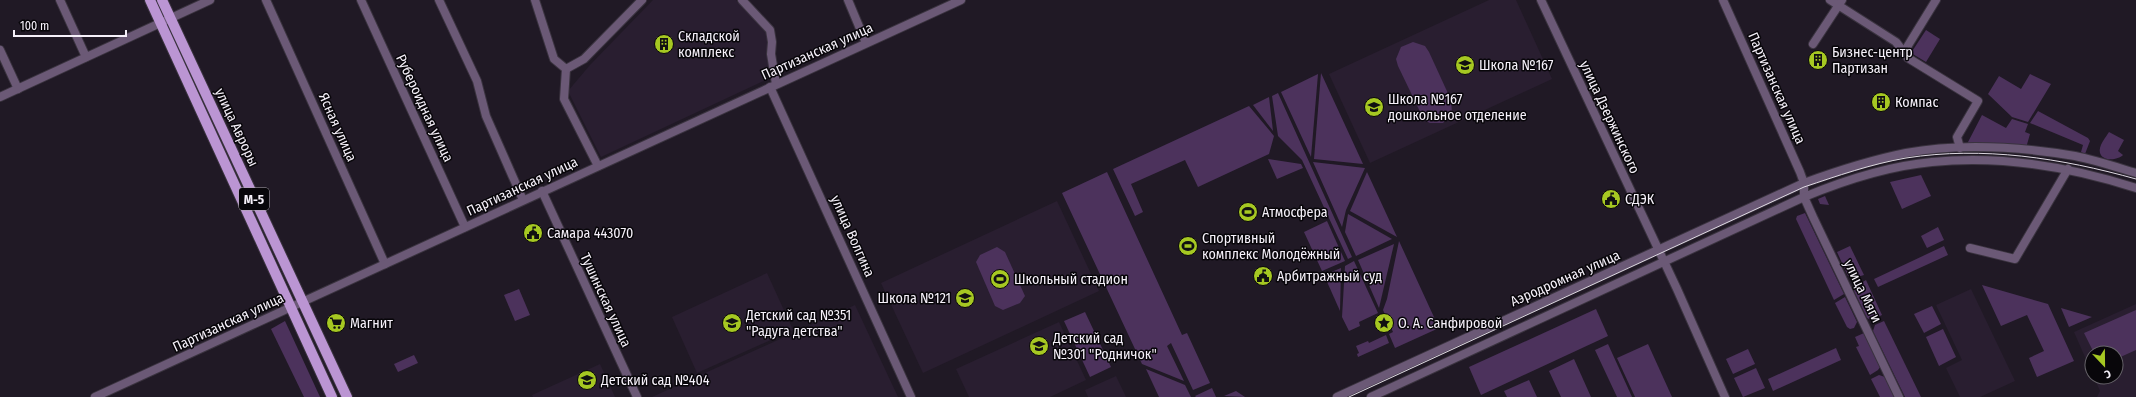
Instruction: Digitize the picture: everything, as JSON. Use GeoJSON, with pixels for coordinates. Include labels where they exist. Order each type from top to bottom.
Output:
{"type":"FeatureCollection","features":[{"type":"Feature","properties":{"kind":"main road","name":"улица Авроры"},"geometry":{"type":"LineString","coordinates":[[150,0],[332,397]]}},
{"type":"Feature","properties":{"kind":"main road","name":"улица Авроры"},"geometry":{"type":"LineString","coordinates":[[162,0],[347,397]]}},
{"type":"Feature","properties":{"kind":"street"},"geometry":{"type":"LineString","coordinates":[[60,0],[86,57]]}},
{"type":"Feature","properties":{"kind":"street"},"geometry":{"type":"LineString","coordinates":[[0,97],[210,0]]}},
{"type":"Feature","properties":{"kind":"street","name":"Ясная улица"},"geometry":{"type":"LineString","coordinates":[[266,0],[385,264]]}},
{"type":"Feature","properties":{"kind":"street","name":"Рубероидная улица"},"geometry":{"type":"LineString","coordinates":[[362,0],[465,227]]}},
{"type":"Feature","properties":{"kind":"street"},"geometry":{"type":"LineString","coordinates":[[439,0],[477,81],[486,116],[523,200]]}},
{"type":"Feature","properties":{"kind":"street"},"geometry":{"type":"LineString","coordinates":[[535,0],[554,59],[566,69]]}},
{"type":"Feature","properties":{"kind":"street"},"geometry":{"type":"LineString","coordinates":[[566,69],[584,59],[642,0]]}},
{"type":"Feature","properties":{"kind":"street","name":"улица Волгина"},"geometry":{"type":"LineString","coordinates":[[742,0],[770,30],[772,42],[771,54],[773,85],[911,397]]}},
{"type":"Feature","properties":{"kind":"street"},"geometry":{"type":"LineString","coordinates":[[848,0],[866,43]]}},
{"type":"Feature","properties":{"kind":"street","name":"Партизанская улица"},"geometry":{"type":"LineString","coordinates":[[95,397],[959,0]]}},
{"type":"Feature","properties":{"kind":"street","name":"улица Дзержинского"},"geometry":{"type":"LineString","coordinates":[[1541,0],[1725,397]]}},
{"type":"Feature","properties":{"kind":"street"},"geometry":{"type":"LineString","coordinates":[[1830,0],[1840,3],[1896,42],[1908,58],[1978,101],[1957,137],[1960,148]]}},
{"type":"Feature","properties":{"kind":"street"},"geometry":{"type":"LineString","coordinates":[[1904,52],[1936,0]]}},
{"type":"Feature","properties":{"kind":"street","name":"Партизанская улица"},"geometry":{"type":"LineString","coordinates":[[1725,1],[1804,183],[1804,197]]}},
{"type":"Feature","properties":{"kind":"street"},"geometry":{"type":"LineString","coordinates":[[1813,44],[1840,3]]}},
{"type":"Feature","properties":{"kind":"street"},"geometry":{"type":"LineString","coordinates":[[0,50],[18,89]]}},
{"type":"Feature","properties":{"kind":"street"},"geometry":{"type":"LineString","coordinates":[[566,69],[564,99],[598,166]]}},
{"type":"Feature","properties":{"kind":"street"},"geometry":{"type":"LineString","coordinates":[[1804,183],[1878,159],[1907,153],[1960,148],[2000,148],[2075,156],[2136,173]]}},
{"type":"Feature","properties":{"kind":"street"},"geometry":{"type":"LineString","coordinates":[[1804,197],[1868,175],[1932,162],[1962,160],[2068,169],[2136,188]]}},
{"type":"Feature","properties":{"kind":"street"},"geometry":{"type":"LineString","coordinates":[[1970,248],[2015,259],[2068,169]]}},
{"type":"Feature","properties":{"kind":"street","name":"Аэродромная улица"},"geometry":{"type":"LineString","coordinates":[[1337,397],[1804,183]]}},
{"type":"Feature","properties":{"kind":"street","name":"Тушинская улица"},"geometry":{"type":"LineString","coordinates":[[542,191],[637,397]]}},
{"type":"Feature","properties":{"kind":"street","name":"Аэродромная улица"},"geometry":{"type":"LineString","coordinates":[[1371,397],[1804,197]]}},
{"type":"Feature","properties":{"kind":"street","name":"улица Мяги"},"geometry":{"type":"LineString","coordinates":[[1804,197],[1899,397]]}},
{"type":"Feature","properties":{"kind":"shaded area"},"geometry":{"type":"Polygon","coordinates":[[[653,0],[736,0],[766,32],[769,41],[768,79],[601,157],[568,91],[590,65],[653,0]]]}},
{"type":"Feature","properties":{"kind":"shaded area","name":"Школа №167"},"geometry":{"type":"Polygon","coordinates":[[[1489,0],[1516,0],[1552,79],[1370,163],[1329,74],[1489,0]]]}},
{"type":"Feature","properties":{"kind":"shaded area"},"geometry":{"type":"Polygon","coordinates":[[[1926,30],[1940,39],[1926,62],[1911,53],[1926,30]]]}},
{"type":"Feature","properties":{"kind":"shaded area"},"geometry":{"type":"Polygon","coordinates":[[[1413,42],[1425,46],[1429,52],[1451,100],[1452,113],[1443,123],[1430,123],[1424,120],[1398,66],[1396,59],[1401,47],[1413,42]]]}},
{"type":"Feature","properties":{"kind":"shaded area"},"geometry":{"type":"Polygon","coordinates":[[[1321,73],[1363,164],[1314,159],[1321,73]]]}},
{"type":"Feature","properties":{"kind":"shaded area"},"geometry":{"type":"Polygon","coordinates":[[[1318,74],[1311,157],[1281,92],[1318,74]]]}},
{"type":"Feature","properties":{"kind":"shaded area"},"geometry":{"type":"Polygon","coordinates":[[[2030,74],[2051,84],[2028,122],[2012,117],[1988,94],[1999,76],[2021,89],[2030,74]]]}},
{"type":"Feature","properties":{"kind":"shaded area"},"geometry":{"type":"Polygon","coordinates":[[[1278,93],[1352,257],[1348,259],[1302,160],[1278,136],[1272,96],[1278,93]]]}},
{"type":"Feature","properties":{"kind":"shaded area"},"geometry":{"type":"Polygon","coordinates":[[[1269,97],[1273,131],[1253,105],[1269,97]]]}},
{"type":"Feature","properties":{"kind":"shaded area"},"geometry":{"type":"Polygon","coordinates":[[[1249,106],[1274,136],[1269,154],[1198,187],[1185,160],[1131,184],[1143,212],[1135,216],[1113,169],[1249,106]]]}},
{"type":"Feature","properties":{"kind":"shaded area"},"geometry":{"type":"Polygon","coordinates":[[[2038,111],[2088,138],[2090,141],[2085,154],[2081,152],[2083,145],[2030,123],[2038,111]]]}},
{"type":"Feature","properties":{"kind":"shaded area"},"geometry":{"type":"Polygon","coordinates":[[[1982,115],[2006,128],[2012,119],[2028,124],[2025,132],[2030,134],[2026,148],[1967,144],[1982,115]]]}},
{"type":"Feature","properties":{"kind":"shaded area"},"geometry":{"type":"Polygon","coordinates":[[[2109,132],[2124,140],[2118,151],[2123,155],[2121,157],[2107,159],[2100,153],[2101,145],[2109,132]]]}},
{"type":"Feature","properties":{"kind":"shaded area"},"geometry":{"type":"Polygon","coordinates":[[[1268,159],[1301,164],[1303,168],[1277,179],[1268,159]]]}},
{"type":"Feature","properties":{"kind":"shaded area"},"geometry":{"type":"Polygon","coordinates":[[[1313,162],[1365,168],[1346,210],[1342,227],[1313,162]]]}},
{"type":"Feature","properties":{"kind":"shaded area"},"geometry":{"type":"Polygon","coordinates":[[[1107,172],[1182,335],[1187,333],[1210,383],[1193,390],[1171,343],[1167,346],[1184,381],[1142,364],[1062,193],[1107,172]]]}},
{"type":"Feature","properties":{"kind":"shaded area"},"geometry":{"type":"Polygon","coordinates":[[[1367,172],[1397,237],[1350,211],[1367,172]]]}},
{"type":"Feature","properties":{"kind":"shaded area"},"geometry":{"type":"Polygon","coordinates":[[[1921,175],[1931,196],[1902,209],[1890,182],[1921,175]]]}},
{"type":"Feature","properties":{"kind":"shaded area"},"geometry":{"type":"Polygon","coordinates":[[[1825,196],[1829,205],[1820,204],[1818,199],[1825,196]]]}},
{"type":"Feature","properties":{"kind":"shaded area","name":"Школа №121"},"geometry":{"type":"Polygon","coordinates":[[[1057,201],[1099,291],[923,373],[881,283],[1057,201]]]}},
{"type":"Feature","properties":{"kind":"shaded area"},"geometry":{"type":"Polygon","coordinates":[[[1805,213],[1844,294],[1834,300],[1796,219],[1797,216],[1805,213]]]}},
{"type":"Feature","properties":{"kind":"shaded area"},"geometry":{"type":"Polygon","coordinates":[[[1348,214],[1392,239],[1356,256],[1345,232],[1348,214]]]}},
{"type":"Feature","properties":{"kind":"shaded area"},"geometry":{"type":"Polygon","coordinates":[[[1327,221],[1345,261],[1322,271],[1304,232],[1327,221]]]}},
{"type":"Feature","properties":{"kind":"shaded area"},"geometry":{"type":"Polygon","coordinates":[[[1938,227],[1944,240],[1927,248],[1921,236],[1938,227]]]}},
{"type":"Feature","properties":{"kind":"shaded area"},"geometry":{"type":"Polygon","coordinates":[[[1399,241],[1439,328],[1395,348],[1389,334],[1393,332],[1383,310],[1387,299],[1399,241]]]}},
{"type":"Feature","properties":{"kind":"shaded area"},"geometry":{"type":"Polygon","coordinates":[[[1394,244],[1379,308],[1358,260],[1394,244]]]}},
{"type":"Feature","properties":{"kind":"shaded area"},"geometry":{"type":"Polygon","coordinates":[[[1850,246],[1864,275],[1854,278],[1848,276],[1837,252],[1850,246]]]}},
{"type":"Feature","properties":{"kind":"shaded area"},"geometry":{"type":"Polygon","coordinates":[[[1944,246],[1948,255],[1878,287],[1874,279],[1944,246]]]}},
{"type":"Feature","properties":{"kind":"shaded area","name":"Школьный стадион"},"geometry":{"type":"Polygon","coordinates":[[[997,247],[1005,252],[1025,296],[1020,303],[1003,310],[995,306],[976,262],[980,255],[997,247]]]}},
{"type":"Feature","properties":{"kind":"shaded area"},"geometry":{"type":"Polygon","coordinates":[[[1354,261],[1378,313],[1359,322],[1360,326],[1349,331],[1342,317],[1345,266],[1354,261]]]}},
{"type":"Feature","properties":{"kind":"shaded area"},"geometry":{"type":"Polygon","coordinates":[[[1341,268],[1340,311],[1324,275],[1341,268]]]}},
{"type":"Feature","properties":{"kind":"shaded area","name":"Детский сад №351 \"Радуга детства\""},"geometry":{"type":"Polygon","coordinates":[[[767,273],[793,330],[697,373],[672,317],[767,273]]]}},
{"type":"Feature","properties":{"kind":"shaded area"},"geometry":{"type":"Polygon","coordinates":[[[1866,280],[1882,315],[1871,320],[1867,318],[1854,291],[1855,287],[1866,280]]]}},
{"type":"Feature","properties":{"kind":"shaded area"},"geometry":{"type":"Polygon","coordinates":[[[1982,285],[2048,304],[2074,361],[2037,377],[2029,358],[2044,351],[2027,315],[2001,326],[1982,285]]]}},
{"type":"Feature","properties":{"kind":"shaded area"},"geometry":{"type":"Polygon","coordinates":[[[519,289],[530,315],[515,321],[504,295],[519,289]]]}},
{"type":"Feature","properties":{"kind":"shaded area"},"geometry":{"type":"Polygon","coordinates":[[[1971,289],[2015,381],[1980,397],[1960,397],[1946,368],[1962,360],[1936,305],[1971,289]]]}},
{"type":"Feature","properties":{"kind":"shaded area"},"geometry":{"type":"Polygon","coordinates":[[[1845,297],[1857,322],[1854,328],[1850,329],[1847,327],[1835,303],[1845,297]]]}},
{"type":"Feature","properties":{"kind":"shaded area"},"geometry":{"type":"Polygon","coordinates":[[[2136,304],[2136,397],[2097,397],[2100,391],[2097,385],[2124,385],[2124,345],[2084,345],[2084,355],[2074,332],[2136,304]]]}},
{"type":"Feature","properties":{"kind":"shaded area"},"geometry":{"type":"Polygon","coordinates":[[[855,305],[898,397],[652,397],[855,305]]]}},
{"type":"Feature","properties":{"kind":"shaded area"},"geometry":{"type":"Polygon","coordinates":[[[1932,306],[1941,324],[1924,333],[1914,314],[1932,306]]]}},
{"type":"Feature","properties":{"kind":"shaded area"},"geometry":{"type":"Polygon","coordinates":[[[2061,308],[2092,317],[2069,327],[2061,308]]]}},
{"type":"Feature","properties":{"kind":"shaded area"},"geometry":{"type":"Polygon","coordinates":[[[1596,309],[1608,336],[1481,395],[1469,367],[1596,309]]]}},
{"type":"Feature","properties":{"kind":"shaded area"},"geometry":{"type":"Polygon","coordinates":[[[2136,310],[2136,350],[2124,355],[2124,345],[2090,345],[2084,333],[2136,310]]]}},
{"type":"Feature","properties":{"kind":"shaded area"},"geometry":{"type":"Polygon","coordinates":[[[1085,312],[1111,367],[1090,377],[1064,321],[1085,312]]]}},
{"type":"Feature","properties":{"kind":"shaded area"},"geometry":{"type":"Polygon","coordinates":[[[285,321],[320,397],[304,397],[271,329],[285,321]]]}},
{"type":"Feature","properties":{"kind":"shaded area"},"geometry":{"type":"Polygon","coordinates":[[[1884,321],[1921,397],[1905,397],[1873,331],[1875,325],[1884,321]]]}},
{"type":"Feature","properties":{"kind":"shaded area","name":"Детский сад №301 \"Родничок\""},"geometry":{"type":"Polygon","coordinates":[[[1059,322],[1086,380],[1050,397],[969,397],[956,369],[1059,322]]]}},
{"type":"Feature","properties":{"kind":"shaded area"},"geometry":{"type":"Polygon","coordinates":[[[1943,329],[1956,357],[1939,366],[1926,337],[1943,329]]]}},
{"type":"Feature","properties":{"kind":"shaded area"},"geometry":{"type":"Polygon","coordinates":[[[1864,333],[1880,367],[1870,375],[1856,347],[1859,346],[1855,337],[1864,333]]]}},
{"type":"Feature","properties":{"kind":"shaded area"},"geometry":{"type":"Polygon","coordinates":[[[1386,335],[1389,343],[1358,357],[1357,354],[1359,353],[1356,346],[1368,341],[1369,343],[1386,335]]]}},
{"type":"Feature","properties":{"kind":"shaded area"},"geometry":{"type":"Polygon","coordinates":[[[1608,344],[1632,397],[1617,397],[1595,350],[1608,344]]]}},
{"type":"Feature","properties":{"kind":"shaded area"},"geometry":{"type":"Polygon","coordinates":[[[1648,344],[1672,397],[1635,397],[1617,358],[1648,344]]]}},
{"type":"Feature","properties":{"kind":"shaded area"},"geometry":{"type":"Polygon","coordinates":[[[1836,348],[1841,360],[1773,391],[1768,379],[1836,348]]]}},
{"type":"Feature","properties":{"kind":"shaded area"},"geometry":{"type":"Polygon","coordinates":[[[1748,349],[1755,364],[1733,374],[1726,359],[1748,349]]]}},
{"type":"Feature","properties":{"kind":"shaded area"},"geometry":{"type":"Polygon","coordinates":[[[414,355],[418,363],[398,372],[394,364],[414,355]]]}},
{"type":"Feature","properties":{"kind":"shaded area"},"geometry":{"type":"Polygon","coordinates":[[[1574,359],[1591,397],[1561,397],[1549,371],[1574,359]]]}},
{"type":"Feature","properties":{"kind":"shaded area","name":"Детский сад №404"},"geometry":{"type":"Polygon","coordinates":[[[600,364],[615,397],[533,397],[532,395],[600,364]]]}},
{"type":"Feature","properties":{"kind":"shaded area"},"geometry":{"type":"Polygon","coordinates":[[[1756,368],[1765,388],[1743,397],[1734,378],[1756,368]]]}},
{"type":"Feature","properties":{"kind":"shaded area"},"geometry":{"type":"Polygon","coordinates":[[[1146,369],[1185,385],[1191,397],[1159,397],[1146,369]]]}},
{"type":"Feature","properties":{"kind":"shaded area"},"geometry":{"type":"Polygon","coordinates":[[[1879,375],[1885,377],[1895,397],[1880,397],[1871,379],[1879,375]]]}},
{"type":"Feature","properties":{"kind":"shaded area"},"geometry":{"type":"Polygon","coordinates":[[[1116,376],[1126,397],[1088,397],[1085,390],[1116,376]]]}},
{"type":"Feature","properties":{"kind":"shaded area"},"geometry":{"type":"Polygon","coordinates":[[[1529,380],[1537,397],[1507,397],[1504,391],[1529,380]]]}},
{"type":"Feature","properties":{"kind":"shaded area"},"geometry":{"type":"Polygon","coordinates":[[[1212,388],[1216,397],[1195,396],[1212,388]]]}},
{"type":"Feature","properties":{"kind":"shaded area"},"geometry":{"type":"Polygon","coordinates":[[[1236,391],[1245,397],[1224,396],[1236,391]]]}},
{"type":"Feature","properties":{"kind":"tram line"},"geometry":{"type":"LineString","coordinates":[[1349,397],[1804,187],[1867,167],[1906,158],[1935,155],[1964,153],[1993,154],[2051,160],[2079,165],[2136,179]]}},
{"type":"Feature","properties":{"kind":"place","name":"Складской комплекс"},"geometry":{"type":"Point","coordinates":[664,44]}},
{"type":"Feature","properties":{"kind":"place","name":"Бизнес-центр Партизан"},"geometry":{"type":"Point","coordinates":[1818,60]}},
{"type":"Feature","properties":{"kind":"place","name":"Школа №167"},"geometry":{"type":"Point","coordinates":[1465,65]}},
{"type":"Feature","properties":{"kind":"place","name":"Компас"},"geometry":{"type":"Point","coordinates":[1881,102]}},
{"type":"Feature","properties":{"kind":"place","name":"Школа №167 дошкольное отделение"},"geometry":{"type":"Point","coordinates":[1374,107]}},
{"type":"Feature","properties":{"kind":"place","name":"СДЭК"},"geometry":{"type":"Point","coordinates":[1611,199]}},
{"type":"Feature","properties":{"kind":"place","name":"Атмосфера"},"geometry":{"type":"Point","coordinates":[1248,212]}},
{"type":"Feature","properties":{"kind":"place","name":"Самара 443070"},"geometry":{"type":"Point","coordinates":[533,233]}},
{"type":"Feature","properties":{"kind":"place","name":"Спортивный комплекс Молодёжный"},"geometry":{"type":"Point","coordinates":[1188,246]}},
{"type":"Feature","properties":{"kind":"place","name":"Арбитражный суд"},"geometry":{"type":"Point","coordinates":[1263,276]}},
{"type":"Feature","properties":{"kind":"place","name":"Школьный стадион"},"geometry":{"type":"Point","coordinates":[1000,279]}},
{"type":"Feature","properties":{"kind":"place","name":"Школа №121"},"geometry":{"type":"Point","coordinates":[965,298]}},
{"type":"Feature","properties":{"kind":"place","name":"Магнит"},"geometry":{"type":"Point","coordinates":[336,323]}},
{"type":"Feature","properties":{"kind":"place","name":"Детский сад №351 \"Радуга детства\""},"geometry":{"type":"Point","coordinates":[732,323]}},
{"type":"Feature","properties":{"kind":"place","name":"О. А. Санфировой"},"geometry":{"type":"Point","coordinates":[1384,323]}},
{"type":"Feature","properties":{"kind":"place","name":"Детский сад №301 \"Родничок\""},"geometry":{"type":"Point","coordinates":[1039,346]}},
{"type":"Feature","properties":{"kind":"place","name":"Детский сад №404"},"geometry":{"type":"Point","coordinates":[587,380]}}]}
